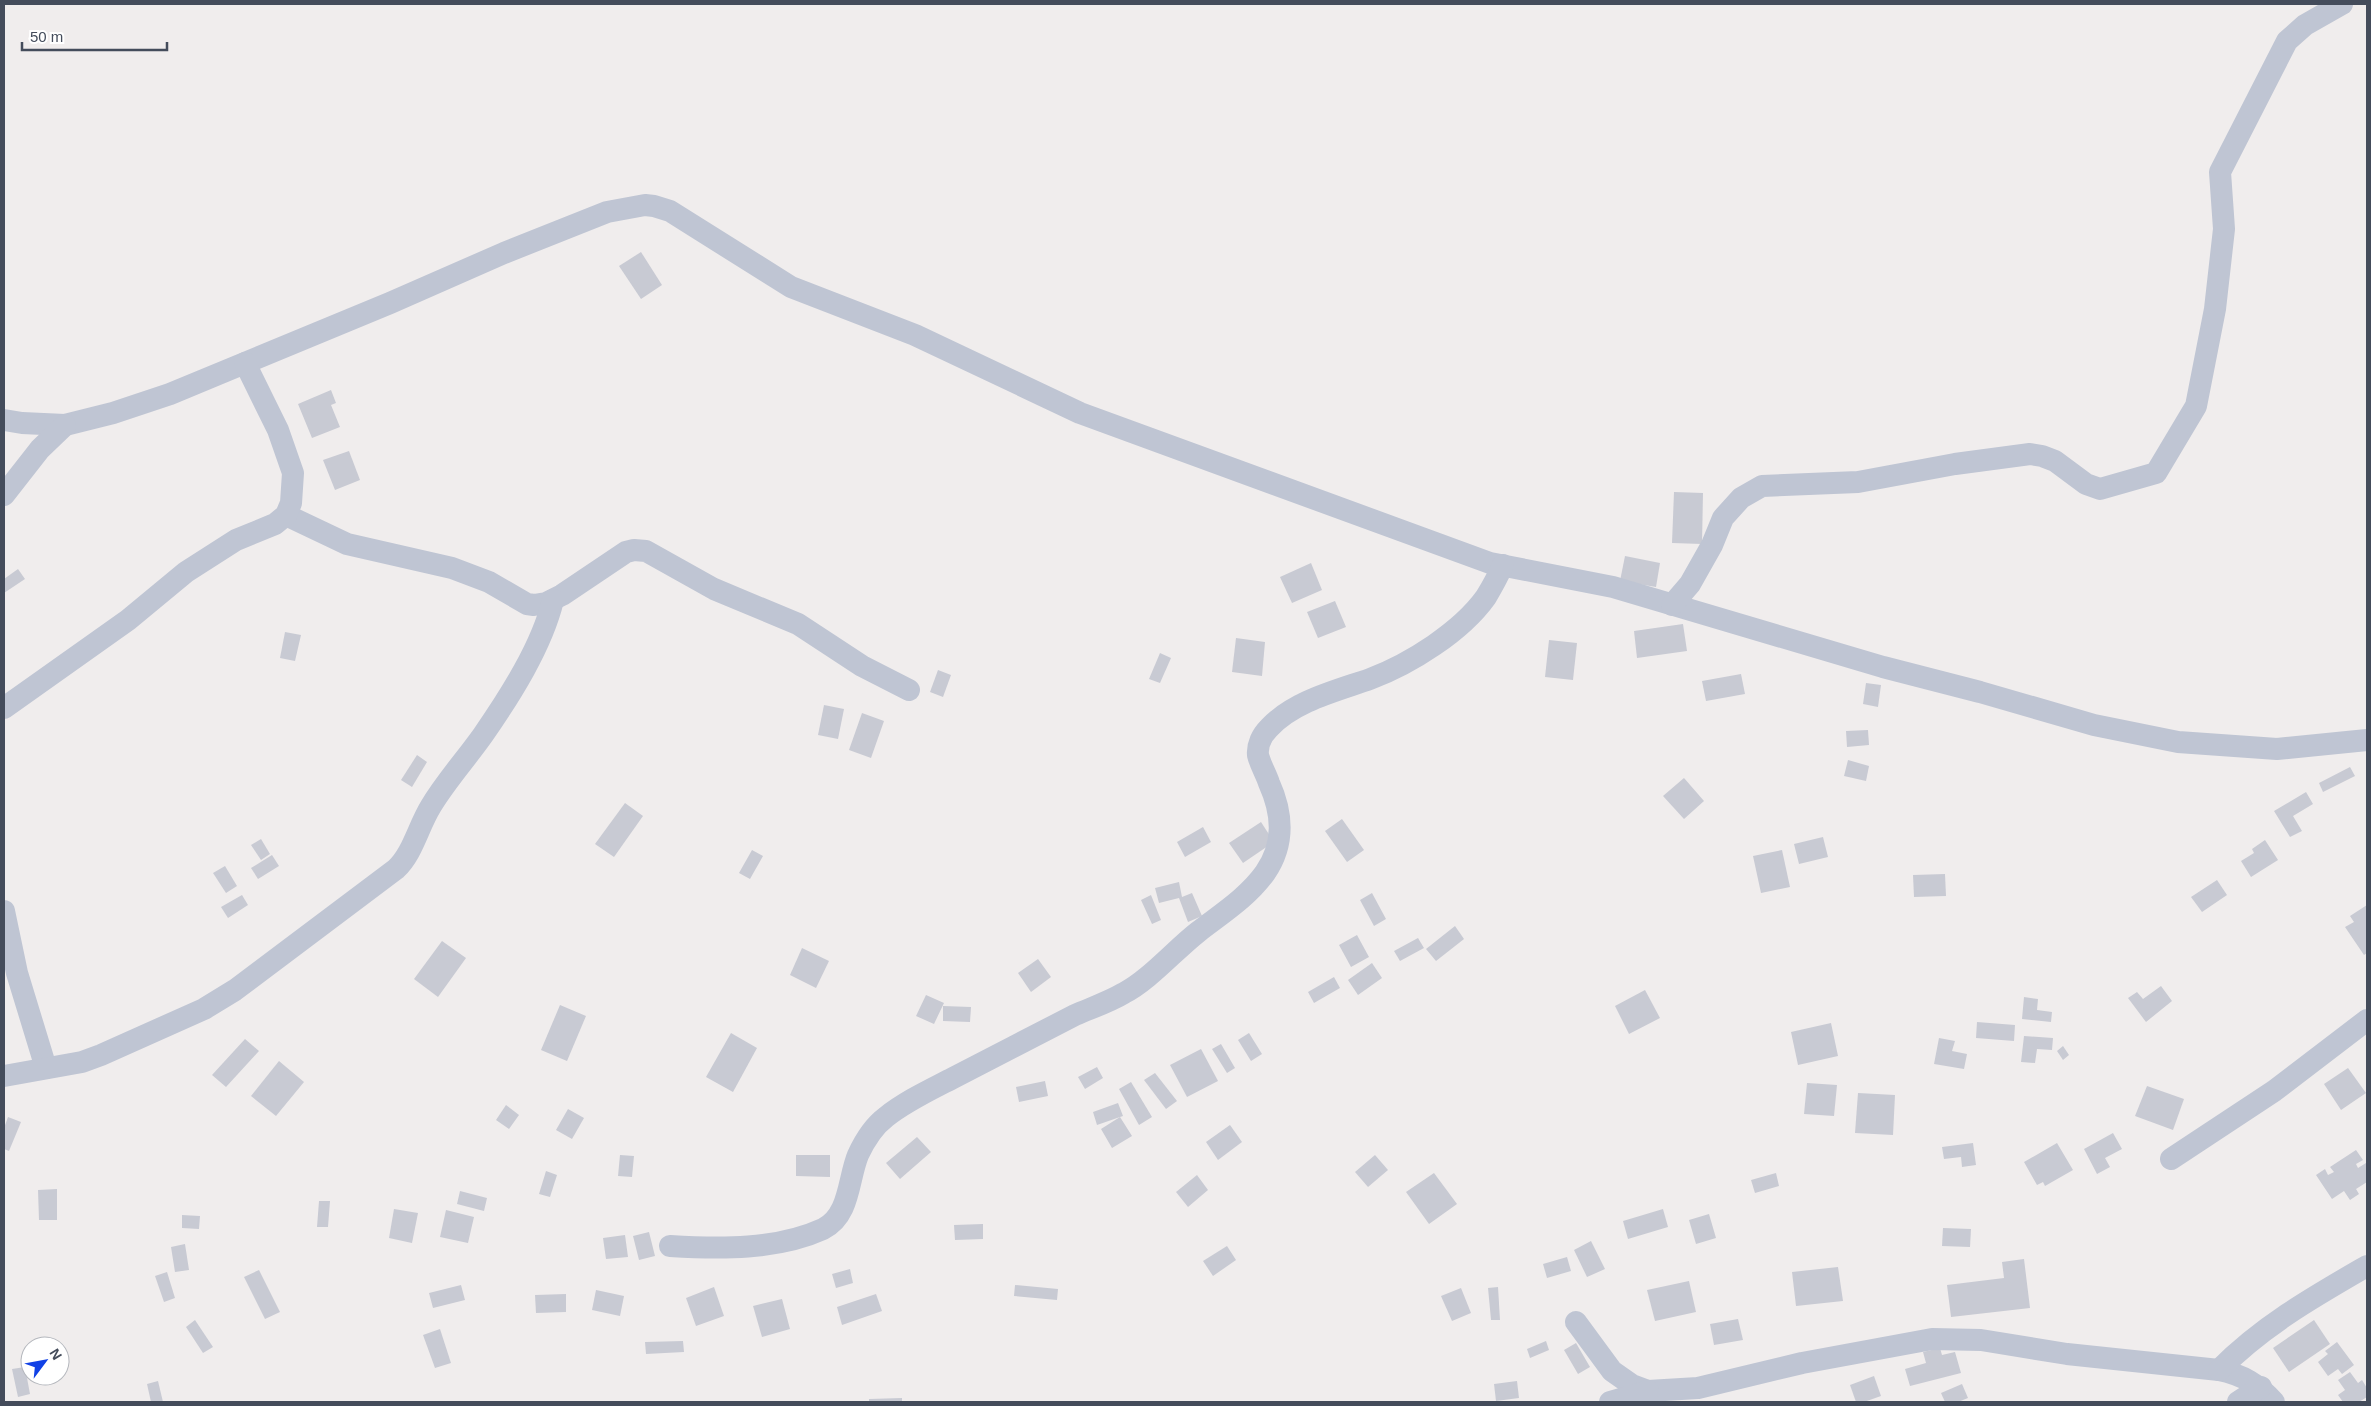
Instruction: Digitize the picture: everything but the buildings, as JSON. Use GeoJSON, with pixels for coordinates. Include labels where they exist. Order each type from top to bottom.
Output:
{"type":"FeatureCollection","features":[{"type":"Feature","properties":{"kind":"street"},"geometry":{"type":"LineString","coordinates":[[1672,605],[1690,584],[1712,545],[1723,518],[1741,498],[1762,486],[1858,482],[1955,464],[2030,454],[2055,461],[2086,484],[2100,489],[2156,473],[2196,406],[2215,309],[2224,228],[2220,172],[2287,41],[2305,25],[2342,4]]}},
{"type":"Feature","properties":{"kind":"street"},"geometry":{"type":"LineString","coordinates":[[4,420],[22,423],[66,425],[96,418],[170,394],[390,304],[504,253],[607,212],[630,207],[654,206],[670,211],[791,287],[915,335],[1080,413],[1490,563],[1613,587],[1883,668],[1980,692],[2094,725],[2178,742],[2277,749],[2367,740]]}},
{"type":"Feature","properties":{"kind":"street"},"geometry":{"type":"LineString","coordinates":[[4,708],[128,620],[186,572],[236,540],[275,524],[286,515],[291,503],[293,473],[287,452],[245,363]]}},
{"type":"Feature","properties":{"kind":"street"},"geometry":{"type":"LineString","coordinates":[[4,495],[40,449],[66,425]]}},
{"type":"Feature","properties":{"kind":"street"},"geometry":{"type":"LineString","coordinates":[[286,515],[346,544],[437,564],[489,582],[526,604],[540,605],[553,600],[626,552],[634,550],[646,551],[714,589],[798,624],[862,666],[909,690]]}},
{"type":"Feature","properties":{"kind":"street"},"geometry":{"type":"LineString","coordinates":[[670,1246],[737,1249],[786,1240],[822,1229],[832,1223],[844,1205],[858,1156],[870,1134],[883,1119],[916,1097],[1004,1050],[1135,987],[1192,937],[1240,901],[1266,871],[1277,850],[1280,816],[1276,797],[1258,757],[1258,746],[1263,735],[1287,713],[1314,699],[1398,666],[1449,634],[1485,597],[1504,566]]}},
{"type":"Feature","properties":{"kind":"street"},"geometry":{"type":"LineString","coordinates":[[4,1076],[101,1055],[204,1009],[235,990],[396,869],[405,861],[432,805],[483,735],[506,699],[543,629],[553,600]]}},
{"type":"Feature","properties":{"kind":"street"},"geometry":{"type":"LineString","coordinates":[[4,911],[17,973],[46,1068]]}},
{"type":"Feature","properties":{"kind":"street"},"geometry":{"type":"LineString","coordinates":[[2171,1159],[2274,1091],[2365,1026]]}},
{"type":"Feature","properties":{"kind":"street"},"geometry":{"type":"LineString","coordinates":[[2219,1370],[2242,1346],[2278,1320],[2367,1266]]}},
{"type":"Feature","properties":{"kind":"street"},"geometry":{"type":"LineString","coordinates":[[1576,1322],[1612,1371],[1632,1385],[1648,1391]]}},
{"type":"Feature","properties":{"kind":"street"},"geometry":{"type":"LineString","coordinates":[[1610,1402],[1648,1391],[1698,1388],[1802,1363],[1932,1339],[1981,1340],[2076,1355],[2219,1370],[2240,1375],[2268,1395]]}},
{"type":"Feature","properties":{"kind":"street"},"geometry":{"type":"LineString","coordinates":[[2238,1402],[2268,1395]]}}]}
